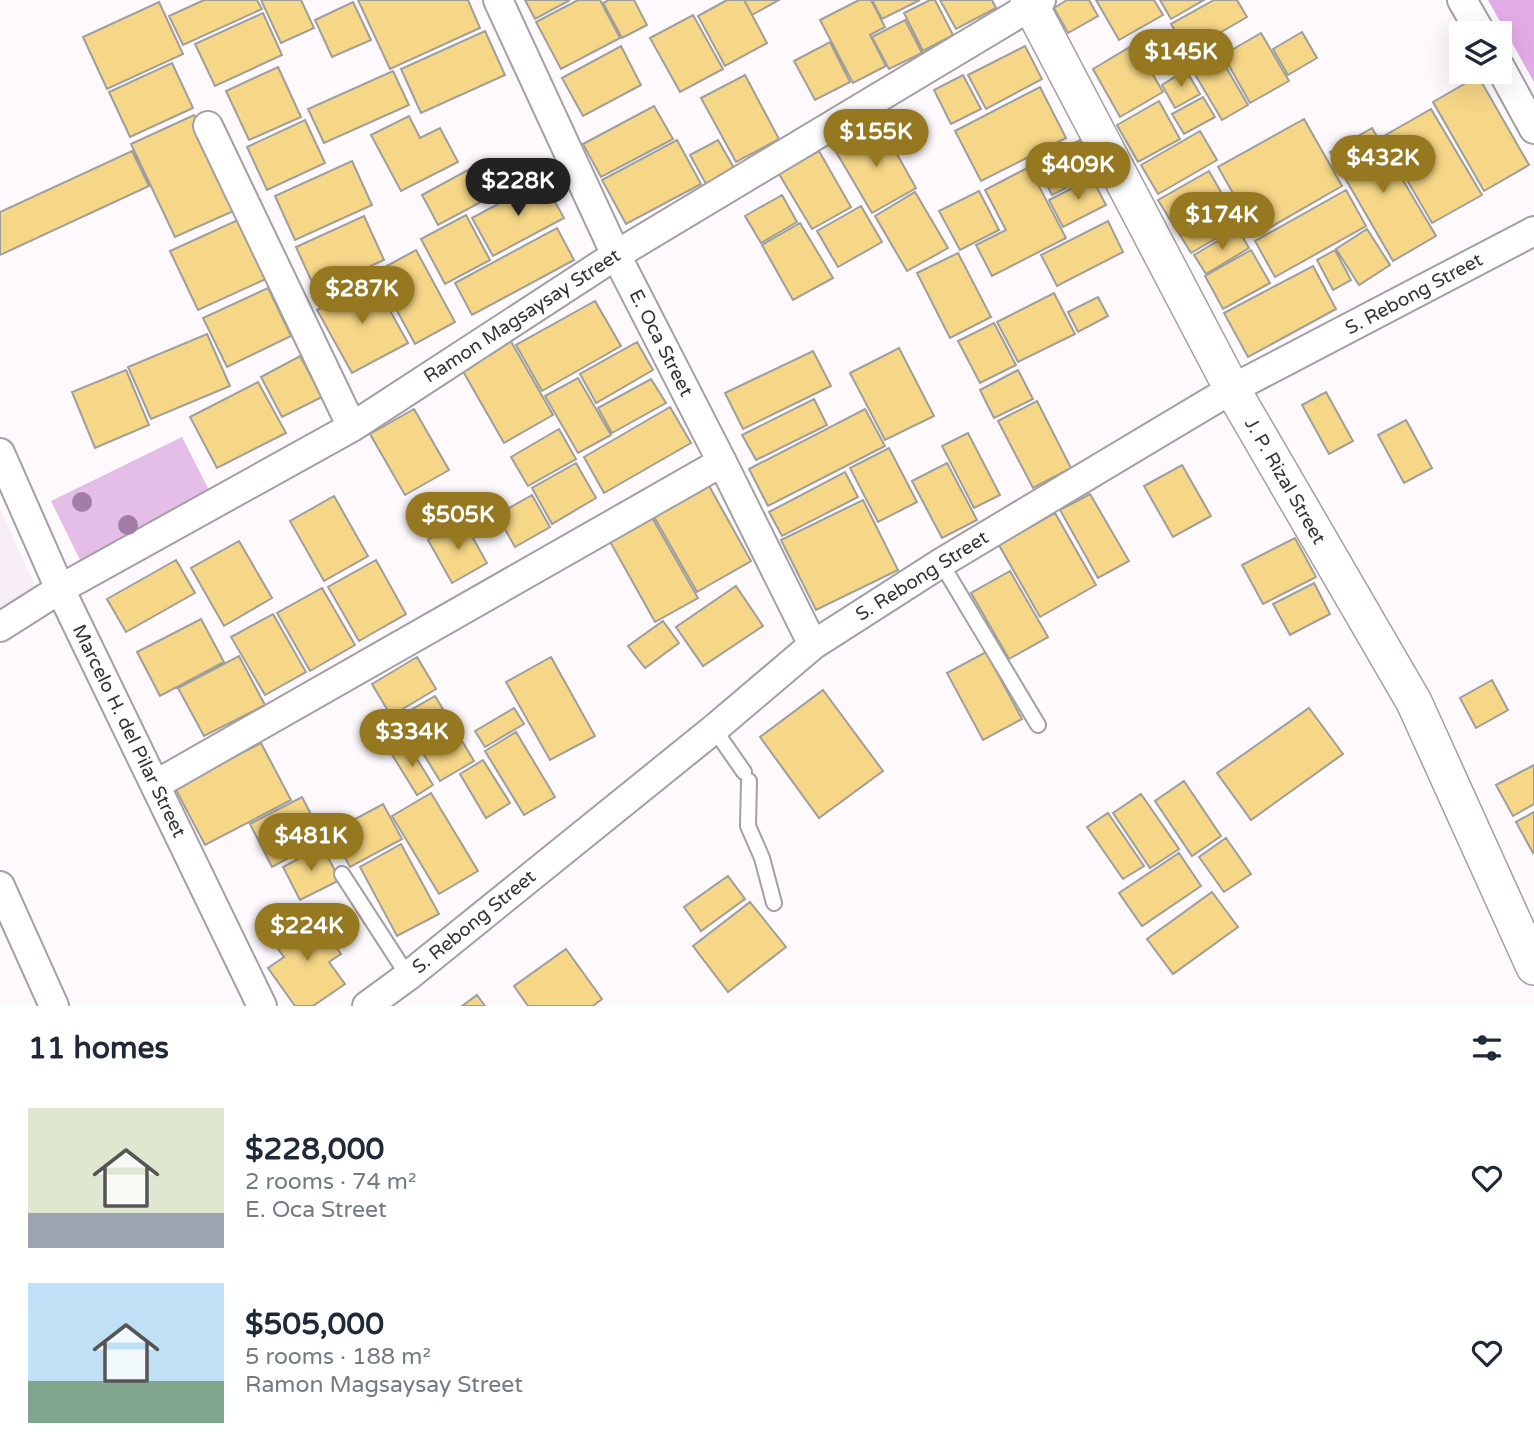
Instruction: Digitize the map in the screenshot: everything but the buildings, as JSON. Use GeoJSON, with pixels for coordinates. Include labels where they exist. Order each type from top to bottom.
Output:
{"type":"FeatureCollection","features":[{"type":"Feature","properties":{"kind":"street","name":"E. Oca Street"},"geometry":{"type":"LineString","coordinates":[[498,0],[616,255],[813,645]]}},
{"type":"Feature","properties":{"kind":"street"},"geometry":{"type":"LineString","coordinates":[[1462,0],[1474,21]]}},
{"type":"Feature","properties":{"kind":"street","name":"Ramon Magsaysay Street"},"geometry":{"type":"LineString","coordinates":[[0,627],[60,589],[352,427],[616,255],[1033,2]]}},
{"type":"Feature","properties":{"kind":"street","name":"J. P. Rizal Street"},"geometry":{"type":"LineString","coordinates":[[1033,2],[1232,389],[1414,702],[1534,967]]}},
{"type":"Feature","properties":{"kind":"street"},"geometry":{"type":"LineString","coordinates":[[1509,84],[1534,129]]}},
{"type":"Feature","properties":{"kind":"street"},"geometry":{"type":"LineString","coordinates":[[208,126],[352,427]]}},
{"type":"Feature","properties":{"kind":"street","name":"S. Rebong Street"},"geometry":{"type":"LineString","coordinates":[[367,1006],[714,729],[813,645],[941,563],[1232,389],[1534,231]]}},
{"type":"Feature","properties":{"kind":"street","name":"Marcelo H. del Pilar Street"},"geometry":{"type":"LineString","coordinates":[[0,453],[60,589],[262,1006]]}},
{"type":"Feature","properties":{"kind":"street"},"geometry":{"type":"LineString","coordinates":[[155,785],[722,462]]}},
{"type":"Feature","properties":{"kind":"street"},"geometry":{"type":"LineString","coordinates":[[0,886],[54,1006]]}},
{"type":"Feature","properties":{"kind":"lane"},"geometry":{"type":"LineString","coordinates":[[941,563],[1038,725]]}},
{"type":"Feature","properties":{"kind":"lane"},"geometry":{"type":"LineString","coordinates":[[714,729],[747,776],[748,826],[762,858],[774,903]]}},
{"type":"Feature","properties":{"kind":"lane"},"geometry":{"type":"LineString","coordinates":[[342,874],[408,975]]}},
{"type":"Feature","properties":{"kind":"shaded area"},"geometry":{"type":"Polygon","coordinates":[[[1488,0],[1534,0],[1534,82],[1512,43],[1512,21],[1500,21],[1488,0]]]}},
{"type":"Feature","properties":{"kind":"shaded area"},"geometry":{"type":"Polygon","coordinates":[[[182,437],[212,496],[80,560],[51,501],[182,437]]]}},
{"type":"Feature","properties":{"kind":"shaded area"},"geometry":{"type":"Polygon","coordinates":[[[0,509],[43,604],[0,626],[0,509]]]}}]}
